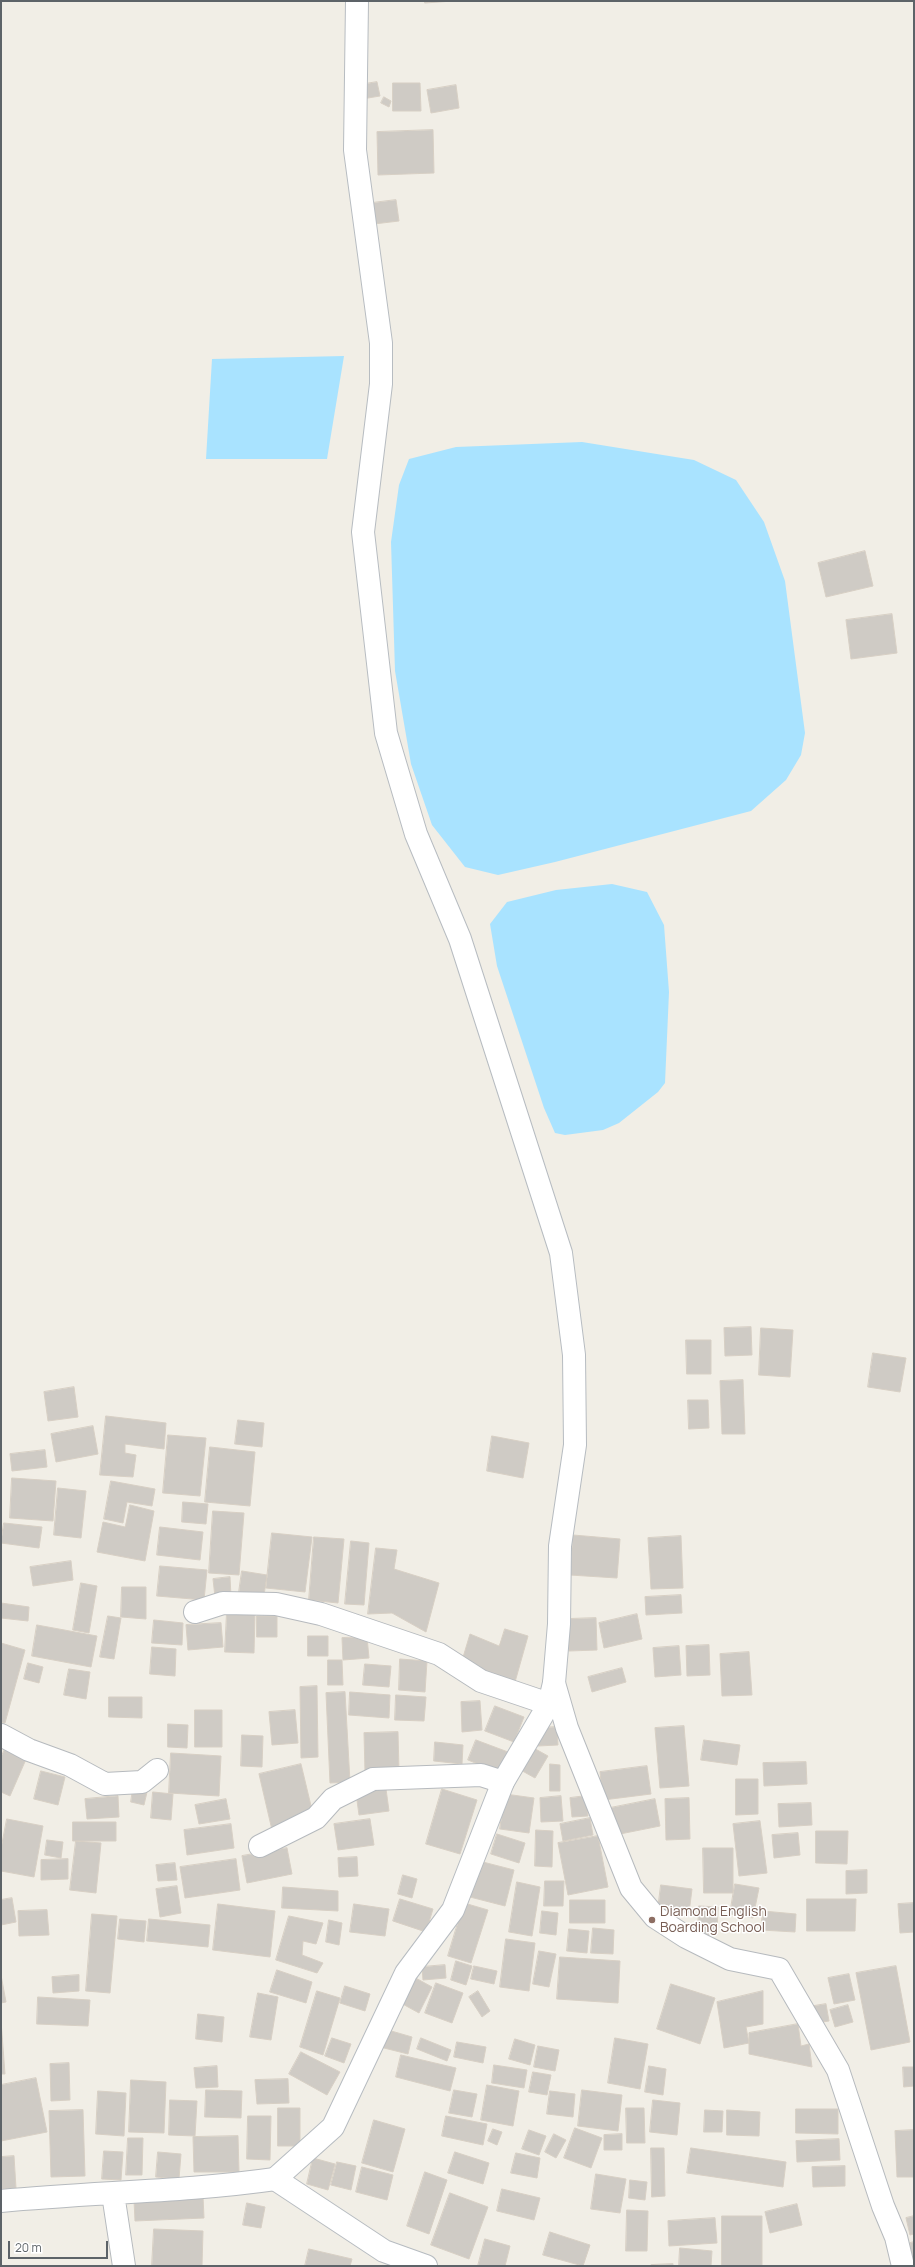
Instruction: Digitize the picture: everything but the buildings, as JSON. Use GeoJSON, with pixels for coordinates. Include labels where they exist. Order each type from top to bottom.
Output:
{"type":"FeatureCollection","features":[{"type":"Feature","properties":{"kind":"street"},"geometry":{"type":"LineString","coordinates":[[1,2201],[78,2194],[114,2194],[218,2187],[275,2179],[333,2127],[406,1972],[453,1910],[503,1782],[549,1704],[554,1683],[559,1624],[560,1546],[575,1445],[574,1355],[560,1253],[460,939],[416,834],[386,733],[363,532],[381,384],[381,343],[355,150],[357,1]]}},
{"type":"Feature","properties":{"kind":"street"},"geometry":{"type":"LineString","coordinates":[[195,1612],[224,1603],[276,1604],[321,1614],[439,1654],[481,1681],[549,1704]]}},
{"type":"Feature","properties":{"kind":"street"},"geometry":{"type":"LineString","coordinates":[[554,1683],[567,1728],[630,1888],[655,1917],[686,1938],[730,1959],[780,1969],[838,2070],[883,2206],[896,2237],[903,2266]]}},
{"type":"Feature","properties":{"kind":"street"},"geometry":{"type":"LineString","coordinates":[[1,1735],[29,1750],[70,1765],[105,1784],[142,1782],[157,1770]]}},
{"type":"Feature","properties":{"kind":"street"},"geometry":{"type":"LineString","coordinates":[[260,1846],[316,1818],[333,1798],[373,1779],[480,1775],[503,1782]]}},
{"type":"Feature","properties":{"kind":"street"},"geometry":{"type":"LineString","coordinates":[[275,2179],[384,2251],[426,2266]]}},
{"type":"Feature","properties":{"kind":"street"},"geometry":{"type":"LineString","coordinates":[[114,2194],[124,2266]]}},
{"type":"Feature","properties":{"kind":"water"},"geometry":{"type":"Polygon","coordinates":[[[344,356],[327,459],[206,459],[212,359],[344,356]]]}},
{"type":"Feature","properties":{"kind":"water"},"geometry":{"type":"Polygon","coordinates":[[[582,442],[694,460],[736,480],[764,522],[785,581],[805,733],[801,755],[786,780],[751,811],[555,862],[498,875],[465,867],[432,825],[411,764],[395,671],[391,542],[399,485],[409,459],[456,447],[582,442]]]}},
{"type":"Feature","properties":{"kind":"water"},"geometry":{"type":"Polygon","coordinates":[[[612,884],[647,892],[664,925],[669,992],[665,1083],[658,1092],[619,1123],[603,1130],[565,1135],[555,1133],[544,1108],[497,966],[490,924],[507,902],[556,890],[612,884]]]}},
{"type":"Feature","properties":{"kind":"place","name":"Diamond English Boarding School"},"geometry":{"type":"Point","coordinates":[652,1920]}}]}
